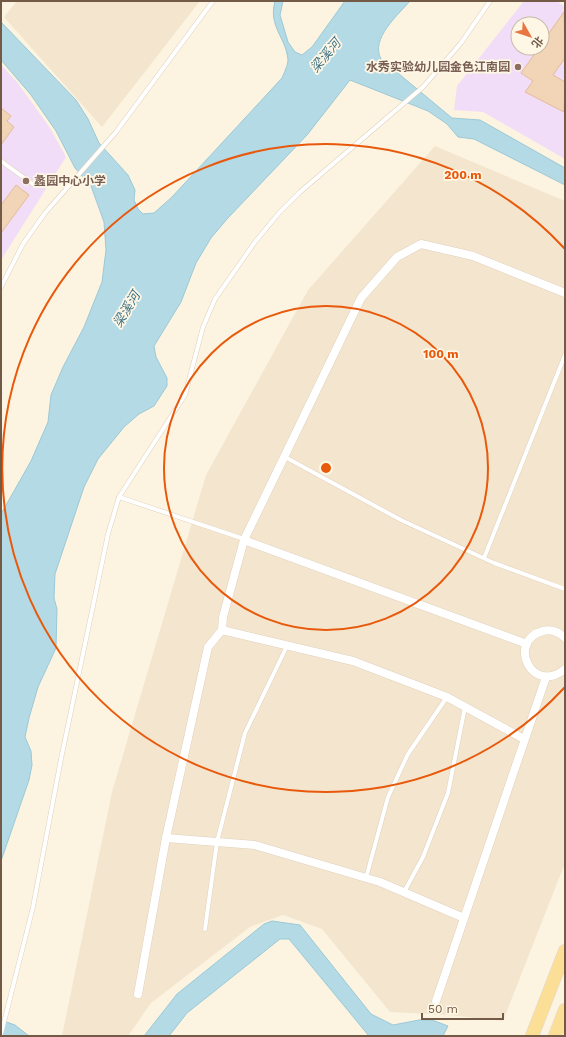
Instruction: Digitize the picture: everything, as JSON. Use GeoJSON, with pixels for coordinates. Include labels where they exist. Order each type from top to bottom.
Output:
{"type":"FeatureCollection","features":[{"type":"Feature","properties":{"kind":"main road"},"geometry":{"type":"LineString","coordinates":[[532,1036],[565,951]]}},
{"type":"Feature","properties":{"kind":"main road"},"geometry":{"type":"LineString","coordinates":[[555,1036],[565,1010]]}},
{"type":"Feature","properties":{"kind":"street"},"geometry":{"type":"LineString","coordinates":[[138,994],[166,838],[208,647],[222,630],[223,617],[244,540],[362,298],[397,257],[421,244],[473,256],[565,293]]}},
{"type":"Feature","properties":{"kind":"street"},"geometry":{"type":"LineString","coordinates":[[244,540],[527,644]]}},
{"type":"Feature","properties":{"kind":"street"},"geometry":{"type":"LineString","coordinates":[[222,630],[353,661],[447,696],[524,739]]}},
{"type":"Feature","properties":{"kind":"street"},"geometry":{"type":"LineString","coordinates":[[565,638],[553,631],[546,630],[538,632],[527,644],[525,652],[528,666],[533,671],[546,677],[553,676],[565,669]]}},
{"type":"Feature","properties":{"kind":"street"},"geometry":{"type":"LineString","coordinates":[[436,1001],[546,677]]}},
{"type":"Feature","properties":{"kind":"street"},"geometry":{"type":"LineString","coordinates":[[166,838],[255,845],[366,878],[404,892],[464,918]]}},
{"type":"Feature","properties":{"kind":"lane"},"geometry":{"type":"LineString","coordinates":[[1,287],[23,244],[45,213],[116,132],[214,1]]}},
{"type":"Feature","properties":{"kind":"lane"},"geometry":{"type":"LineString","coordinates":[[1,1034],[33,907],[61,759],[108,534],[119,496],[185,395],[203,326],[215,299],[255,242],[279,213],[300,192],[402,106],[423,86],[461,43],[490,1]]}},
{"type":"Feature","properties":{"kind":"lane"},"geometry":{"type":"LineString","coordinates":[[1,161],[34,185]]}},
{"type":"Feature","properties":{"kind":"lane"},"geometry":{"type":"LineString","coordinates":[[484,558],[565,355]]}},
{"type":"Feature","properties":{"kind":"lane"},"geometry":{"type":"LineString","coordinates":[[285,457],[401,520],[484,558],[565,589]]}},
{"type":"Feature","properties":{"kind":"lane"},"geometry":{"type":"LineString","coordinates":[[119,496],[244,540]]}},
{"type":"Feature","properties":{"kind":"lane"},"geometry":{"type":"LineString","coordinates":[[205,929],[217,842],[245,734],[287,645]]}},
{"type":"Feature","properties":{"kind":"lane"},"geometry":{"type":"LineString","coordinates":[[366,878],[388,797],[408,754],[447,696]]}},
{"type":"Feature","properties":{"kind":"lane"},"geometry":{"type":"LineString","coordinates":[[404,892],[422,857],[448,794],[465,706]]}},
{"type":"Feature","properties":{"kind":"shaded area"},"geometry":{"type":"Polygon","coordinates":[[[17,1],[200,1],[102,127],[4,17],[17,1]]]}},
{"type":"Feature","properties":{"kind":"shaded area","name":"水秀实验幼儿园金色江南园"},"geometry":{"type":"Polygon","coordinates":[[[524,1],[557,1],[565,7],[565,159],[483,112],[454,110],[457,86],[510,19],[510,56],[550,56],[550,16],[512,16],[524,1]]]}},
{"type":"Feature","properties":{"kind":"shaded area","name":"蠡园中心小学"},"geometry":{"type":"Polygon","coordinates":[[[1,65],[17,82],[50,128],[66,157],[1,260],[1,65]]]}},
{"type":"Feature","properties":{"kind":"shaded area"},"geometry":{"type":"Polygon","coordinates":[[[435,146],[565,201],[565,863],[503,1021],[448,1015],[390,1012],[322,929],[283,915],[250,927],[151,1003],[128,1036],[62,1036],[112,792],[206,475],[308,290],[435,146]]]}},
{"type":"Feature","properties":{"kind":"water","name":"梁溪河"},"geometry":{"type":"Polygon","coordinates":[[[275,1],[283,1],[280,15],[288,42],[295,52],[302,55],[312,47],[345,1],[410,1],[393,20],[382,36],[379,43],[381,59],[452,118],[480,120],[565,168],[565,185],[474,139],[458,137],[447,124],[428,111],[350,80],[307,135],[227,219],[211,238],[196,263],[181,302],[154,346],[156,357],[167,378],[167,386],[154,406],[139,414],[124,427],[98,459],[84,487],[55,574],[54,598],[57,609],[56,648],[38,687],[25,737],[31,751],[32,765],[29,780],[1,861],[1,514],[31,461],[48,422],[51,395],[63,367],[84,327],[102,282],[106,250],[104,222],[91,186],[75,168],[56,131],[31,95],[1,60],[1,22],[76,100],[88,119],[99,143],[128,175],[135,190],[134,200],[138,209],[143,214],[154,213],[172,197],[282,78],[287,67],[288,60],[287,52],[274,18],[273,10],[275,1]]]}},
{"type":"Feature","properties":{"kind":"water"},"geometry":{"type":"Polygon","coordinates":[[[272,921],[300,925],[371,1014],[393,1025],[419,1020],[432,1020],[448,1026],[443,1036],[369,1036],[289,939],[280,939],[187,1013],[169,1036],[144,1036],[177,994],[264,924],[272,921]]]}},
{"type":"Feature","properties":{"kind":"water"},"geometry":{"type":"Polygon","coordinates":[[[1,1020],[15,1025],[29,1036],[1,1036],[1,1020]]]}},
{"type":"Feature","properties":{"kind":"building"},"geometry":{"type":"Polygon","coordinates":[[[564,12],[565,58],[553,75],[565,82],[564,112],[525,92],[533,81],[521,73],[533,56],[550,56],[550,32],[564,12]]]}},
{"type":"Feature","properties":{"kind":"building"},"geometry":{"type":"Polygon","coordinates":[[[1,108],[11,116],[7,121],[14,127],[1,145],[1,108]]]}},
{"type":"Feature","properties":{"kind":"building"},"geometry":{"type":"Polygon","coordinates":[[[16,185],[29,195],[1,233],[1,205],[16,185]]]}},
{"type":"Feature","properties":{"kind":"place","name":"水秀实验幼儿园金色江南园"},"geometry":{"type":"Point","coordinates":[518,67]}},
{"type":"Feature","properties":{"kind":"place","name":"蠡园中心小学"},"geometry":{"type":"Point","coordinates":[26,181]}}]}
